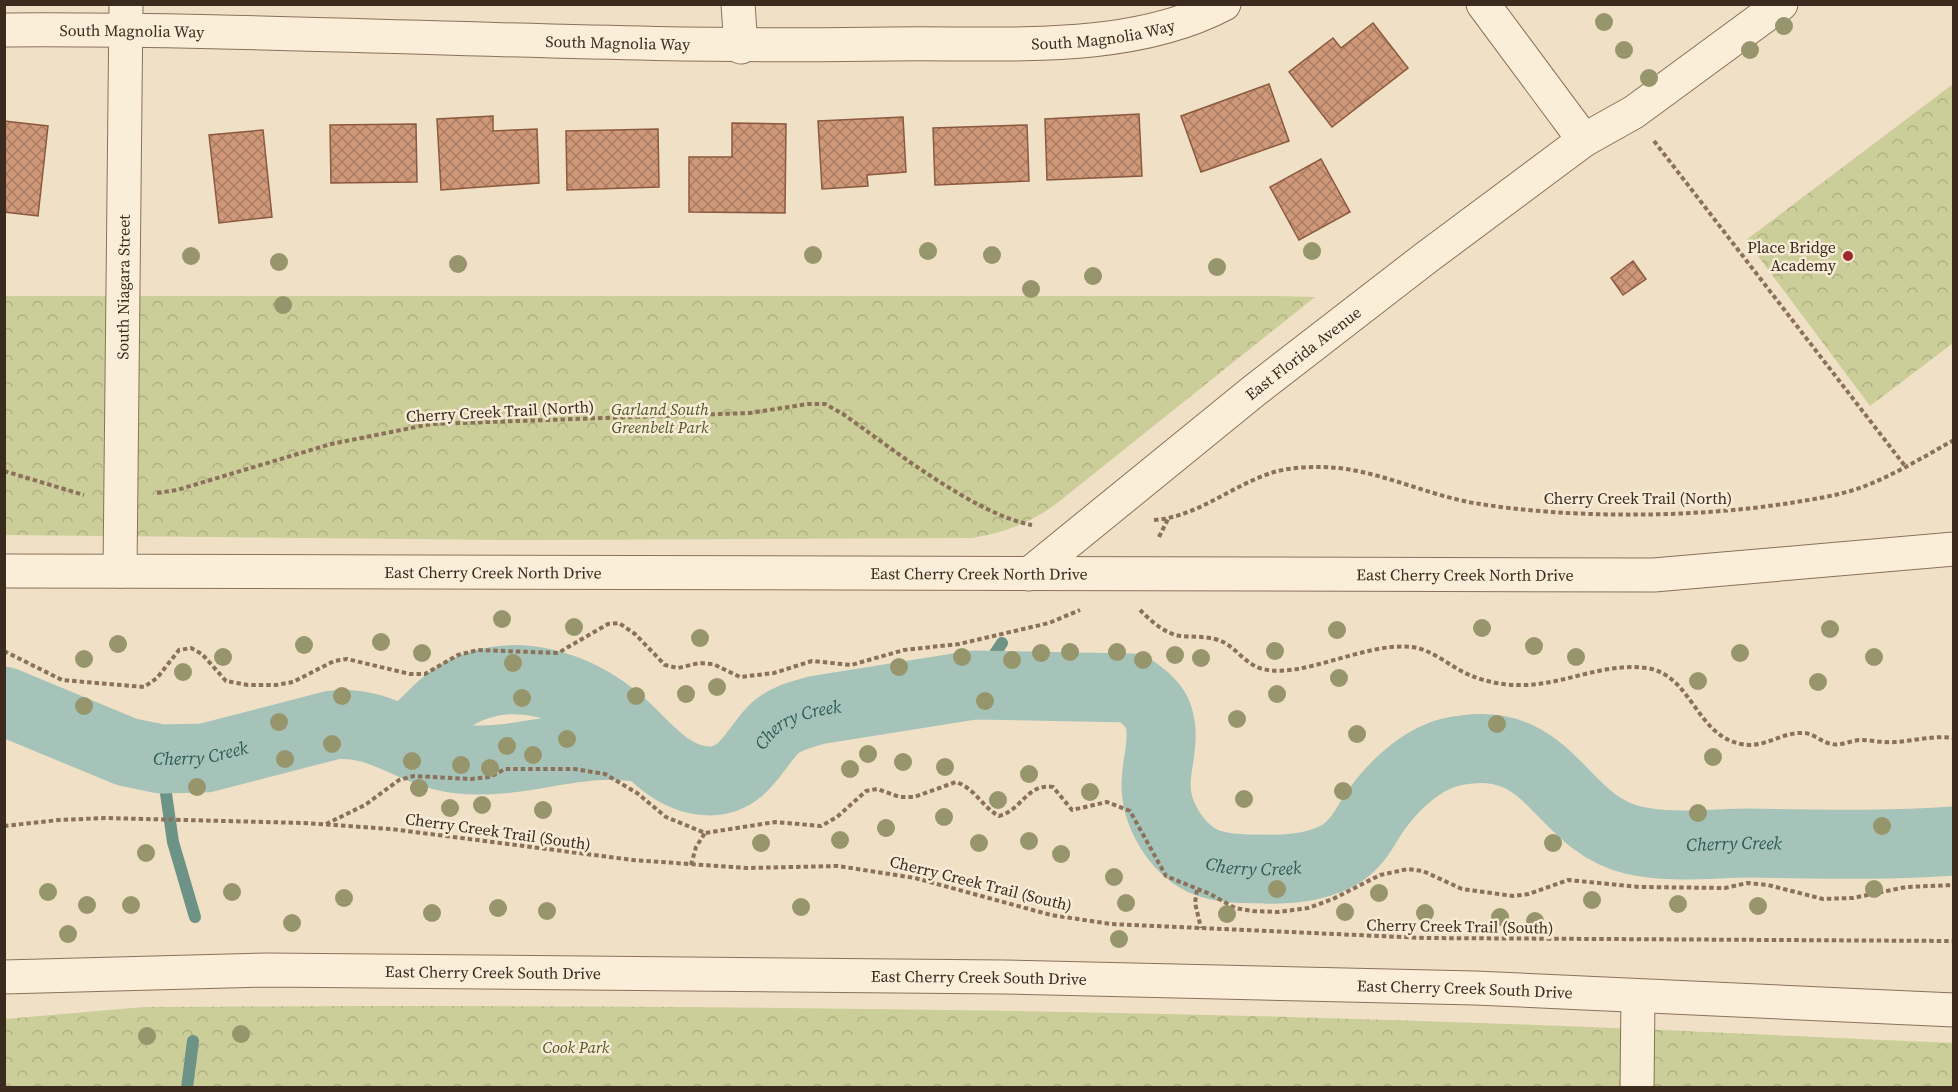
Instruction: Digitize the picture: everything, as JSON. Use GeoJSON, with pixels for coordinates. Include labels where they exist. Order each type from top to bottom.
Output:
{"type":"FeatureCollection","features":[{"type":"Feature","properties":{"kind":"street"},"geometry":{"type":"LineString","coordinates":[[738,4],[741,47]]}},
{"type":"Feature","properties":{"kind":"street","name":"South Magnolia Way"},"geometry":{"type":"LineString","coordinates":[[4,30],[126,17],[741,47],[1093,41],[1155,32],[1207,13],[1224,4]]}},
{"type":"Feature","properties":{"kind":"street"},"geometry":{"type":"LineString","coordinates":[[1483,4],[1584,140]]}},
{"type":"Feature","properties":{"kind":"street","name":"East Florida Avenue"},"geometry":{"type":"LineString","coordinates":[[1029,574],[1255,390],[1584,140],[1634,112],[1781,4]]}},
{"type":"Feature","properties":{"kind":"street","name":"South Niagara Street"},"geometry":{"type":"LineString","coordinates":[[120,571],[123,497],[126,17]]}},
{"type":"Feature","properties":{"kind":"street","name":"East Cherry Creek North Drive"},"geometry":{"type":"LineString","coordinates":[[4,571],[1654,575],[1953,549]]}},
{"type":"Feature","properties":{"kind":"street","name":"East Cherry Creek South Drive"},"geometry":{"type":"LineString","coordinates":[[4,976],[267,970],[1050,978],[1475,988],[1953,1010]]}},
{"type":"Feature","properties":{"kind":"street"},"geometry":{"type":"LineString","coordinates":[[1637,1088],[1638,997]]}},
{"type":"Feature","properties":{"kind":"path"},"geometry":{"type":"LineString","coordinates":[[1653,141],[1905,466]]}},
{"type":"Feature","properties":{"kind":"path","name":"Cherry Creek Trail (North)"},"geometry":{"type":"LineString","coordinates":[[4,471],[84,495],[123,497],[177,490],[331,444],[430,423],[750,413],[808,404],[825,404],[957,493],[1006,518],[1030,525],[1087,525]]}},
{"type":"Feature","properties":{"kind":"path","name":"Cherry Creek Trail (North)"},"geometry":{"type":"LineString","coordinates":[[1145,521],[1168,519],[1270,473],[1293,468],[1322,467],[1352,470],[1443,497],[1516,508],[1561,512],[1675,513],[1750,509],[1817,498],[1864,486],[1953,440]]}},
{"type":"Feature","properties":{"kind":"path"},"geometry":{"type":"LineString","coordinates":[[4,651],[62,680],[144,687],[157,678],[179,651],[191,648],[202,654],[226,681],[276,686],[292,682],[334,661],[347,659],[410,674],[425,674],[458,655],[478,650],[558,653],[608,624],[619,623],[635,634],[665,665],[678,668],[699,663],[713,664],[740,678],[774,673],[812,661],[850,665],[904,650],[959,644],[1050,623],[1073,615],[1086,606]]}},
{"type":"Feature","properties":{"kind":"path"},"geometry":{"type":"LineString","coordinates":[[1138,608],[1159,627],[1178,636],[1220,640],[1263,669],[1306,666],[1360,652],[1412,647],[1432,654],[1472,677],[1516,685],[1564,680],[1599,669],[1628,666],[1665,672],[1674,679],[1710,728],[1722,737],[1740,744],[1770,742],[1802,733],[1814,735],[1830,744],[1859,740],[1879,742],[1953,738]]}},
{"type":"Feature","properties":{"kind":"path"},"geometry":{"type":"LineString","coordinates":[[325,825],[365,805],[399,780],[414,776],[471,779],[490,777],[506,769],[575,769],[605,774],[637,793],[666,817],[705,833],[775,822],[820,826],[837,817],[866,791],[877,789],[900,797],[914,797],[956,782],[974,792],[992,812],[999,816],[1007,814],[1031,790],[1042,785],[1053,787],[1066,806],[1072,810],[1107,802],[1130,811],[1166,876],[1189,884],[1235,908],[1278,912],[1308,908],[1334,899],[1380,875],[1408,869],[1424,871],[1462,889],[1513,896],[1529,894],[1568,880],[1639,887],[1725,888],[1747,883],[1767,885],[1823,899],[1853,898],[1906,886],[1953,885]]}},
{"type":"Feature","properties":{"kind":"path","name":"Cherry Creek Trail (South)"},"geometry":{"type":"LineString","coordinates":[[4,826],[58,820],[138,819],[325,825],[391,829],[554,851],[691,865],[746,868],[828,866],[873,870],[962,889],[1052,915],[1111,924],[1424,938],[1953,941]]}},
{"type":"Feature","properties":{"kind":"path"},"geometry":{"type":"LineString","coordinates":[[691,865],[696,847],[705,833]]}},
{"type":"Feature","properties":{"kind":"path"},"geometry":{"type":"LineString","coordinates":[[1197,890],[1195,903],[1201,928]]}},
{"type":"Feature","properties":{"kind":"green space"},"geometry":{"type":"Polygon","coordinates":[[[1953,84],[1953,343],[1870,406],[1746,240],[1953,84]]]}},
{"type":"Feature","properties":{"kind":"green space","name":"Garland South Greenbelt Park"},"geometry":{"type":"Polygon","coordinates":[[[4,296],[1315,297],[1056,504],[1036,517],[1006,530],[972,538],[516,540],[5,535],[4,296]]]}},
{"type":"Feature","properties":{"kind":"green space","name":"Cook Park"},"geometry":{"type":"Polygon","coordinates":[[[144,1007],[799,1008],[1225,1015],[1565,1026],[1954,1043],[1953,1088],[5,1088],[5,1019],[144,1007]]]}},
{"type":"Feature","properties":{"kind":"building"},"geometry":{"type":"Polygon","coordinates":[[[1373,23],[1408,68],[1332,127],[1289,72],[1333,38],[1341,48],[1373,23]]]}},
{"type":"Feature","properties":{"kind":"building"},"geometry":{"type":"Polygon","coordinates":[[[1269,84],[1289,141],[1201,172],[1181,116],[1269,84]]]}},
{"type":"Feature","properties":{"kind":"building"},"geometry":{"type":"Polygon","coordinates":[[[1139,114],[1142,176],[1047,180],[1045,119],[1139,114]]]}},
{"type":"Feature","properties":{"kind":"building"},"geometry":{"type":"Polygon","coordinates":[[[493,116],[493,131],[537,129],[539,183],[441,190],[437,119],[493,116]]]}},
{"type":"Feature","properties":{"kind":"building"},"geometry":{"type":"Polygon","coordinates":[[[903,117],[906,172],[867,175],[868,186],[822,189],[818,121],[903,117]]]}},
{"type":"Feature","properties":{"kind":"building"},"geometry":{"type":"Polygon","coordinates":[[[4,121],[48,126],[38,216],[4,212],[4,121]]]}},
{"type":"Feature","properties":{"kind":"building"},"geometry":{"type":"Polygon","coordinates":[[[732,123],[786,124],[785,213],[689,212],[689,157],[732,157],[732,123]]]}},
{"type":"Feature","properties":{"kind":"building"},"geometry":{"type":"Polygon","coordinates":[[[416,124],[417,182],[331,183],[330,125],[416,124]]]}},
{"type":"Feature","properties":{"kind":"building"},"geometry":{"type":"Polygon","coordinates":[[[1027,125],[1029,181],[935,185],[933,128],[1027,125]]]}},
{"type":"Feature","properties":{"kind":"building"},"geometry":{"type":"Polygon","coordinates":[[[658,129],[659,187],[567,190],[566,131],[658,129]]]}},
{"type":"Feature","properties":{"kind":"building"},"geometry":{"type":"Polygon","coordinates":[[[263,130],[272,217],[219,223],[209,135],[263,130]]]}},
{"type":"Feature","properties":{"kind":"building"},"geometry":{"type":"Polygon","coordinates":[[[1321,159],[1350,212],[1299,240],[1270,187],[1321,159]]]}},
{"type":"Feature","properties":{"kind":"building"},"geometry":{"type":"Polygon","coordinates":[[[1633,261],[1646,279],[1623,295],[1611,278],[1633,261]]]}},
{"type":"Feature","properties":{"kind":"waterway"},"geometry":{"type":"LineString","coordinates":[[974,685],[1002,643]]}},
{"type":"Feature","properties":{"kind":"waterway","name":"Cherry Creek"},"geometry":{"type":"LineString","coordinates":[[404,740],[460,693],[481,684],[503,680],[524,680],[567,690],[588,700],[607,712],[652,754],[673,770],[696,780],[710,781],[722,780],[740,769],[779,725],[817,710],[974,685],[1132,688],[1152,705],[1160,722],[1161,740],[1156,785],[1160,807],[1169,829],[1184,848],[1193,855],[1210,864],[1225,867],[1249,869],[1303,867],[1339,855],[1354,843],[1387,796],[1406,777],[1439,756],[1451,752],[1485,748],[1511,754],[1533,765],[1587,815],[1608,830],[1647,843],[1677,845],[1878,844],[1954,841]]}},
{"type":"Feature","properties":{"kind":"waterway","name":"Cherry Creek"},"geometry":{"type":"LineString","coordinates":[[4,701],[127,752],[161,759],[205,758],[333,725],[351,725],[383,732],[426,751],[459,759],[506,758],[599,746],[646,749]]}},
{"type":"Feature","properties":{"kind":"waterway"},"geometry":{"type":"LineString","coordinates":[[161,759],[173,842],[195,917]]}},
{"type":"Feature","properties":{"kind":"waterway"},"geometry":{"type":"LineString","coordinates":[[187,1088],[193,1041]]}},
{"type":"Feature","properties":{"kind":"place","name":"Place Bridge Academy"},"geometry":{"type":"Point","coordinates":[1848,256]}}]}
